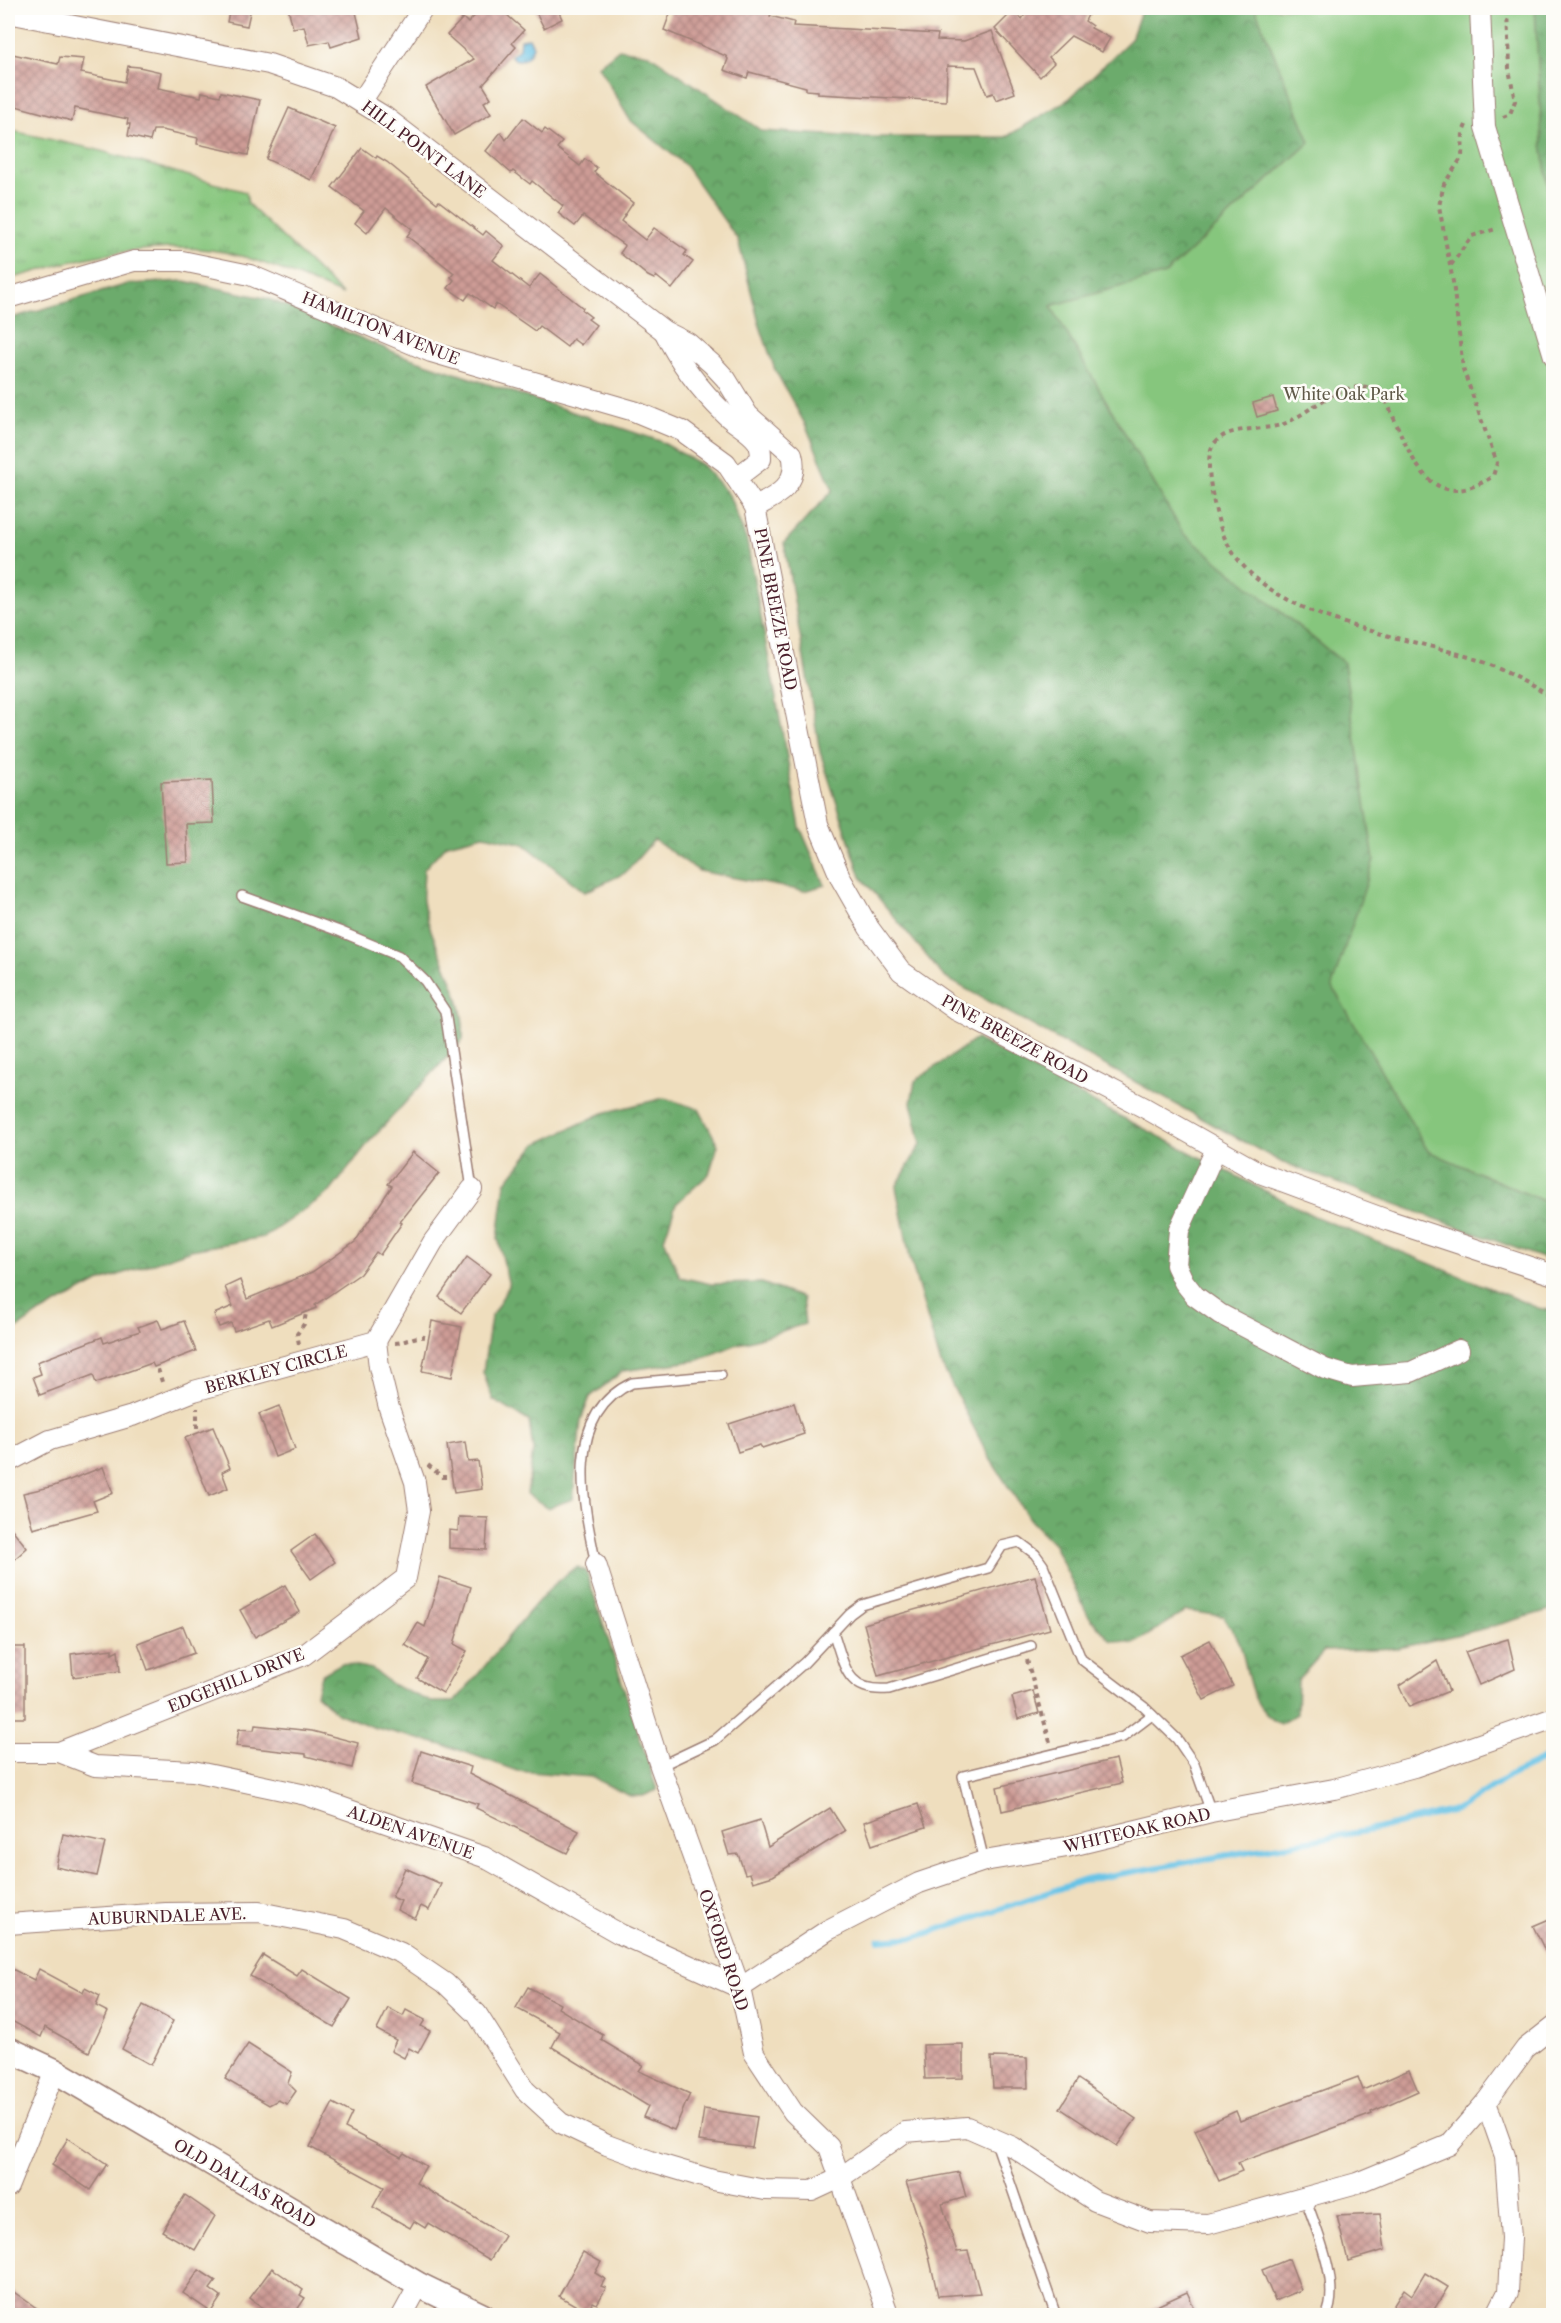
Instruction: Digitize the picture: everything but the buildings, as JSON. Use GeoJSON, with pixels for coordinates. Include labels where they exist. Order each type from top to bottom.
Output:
{"type":"FeatureCollection","features":[{"type":"Feature","properties":{"kind":"street"},"geometry":{"type":"LineString","coordinates":[[361,102],[423,8]]}},
{"type":"Feature","properties":{"kind":"street"},"geometry":{"type":"LineString","coordinates":[[1480,8],[1484,121],[1512,224],[1554,356]]}},
{"type":"Feature","properties":{"kind":"street","name":"HILL POINT LANE"},"geometry":{"type":"LineString","coordinates":[[8,13],[269,64],[336,87],[361,102],[392,123],[664,331],[698,351],[726,379],[738,415],[761,449],[761,459],[736,478]]}},
{"type":"Feature","properties":{"kind":"street","name":"HAMILTON AVENUE"},"geometry":{"type":"LineString","coordinates":[[8,298],[134,261],[160,260],[218,266],[250,275],[431,352],[634,411],[682,431],[726,463],[755,507]]}},
{"type":"Feature","properties":{"kind":"street","name":"HILL POINT LANE"},"geometry":{"type":"LineString","coordinates":[[664,331],[682,364],[705,394],[792,454],[795,463],[791,480],[780,495],[755,507]]}},
{"type":"Feature","properties":{"kind":"street"},"geometry":{"type":"LineString","coordinates":[[682,364],[698,351]]}},
{"type":"Feature","properties":{"kind":"street","name":"PINE BREEZE ROAD"},"geometry":{"type":"LineString","coordinates":[[755,507],[769,569],[805,771],[818,824],[841,879],[869,928],[901,971],[956,1010],[1260,1173],[1390,1221],[1554,1275]]}},
{"type":"Feature","properties":{"kind":"street"},"geometry":{"type":"LineString","coordinates":[[1216,1149],[1179,1230],[1176,1265],[1184,1282],[1195,1296],[1220,1314],[1325,1369],[1352,1377],[1411,1372],[1459,1350]]}},
{"type":"Feature","properties":{"kind":"street"},"geometry":{"type":"LineString","coordinates":[[382,1341],[433,1242],[472,1189]]}},
{"type":"Feature","properties":{"kind":"street","name":"BERKLEY CIRCLE"},"geometry":{"type":"LineString","coordinates":[[8,1462],[50,1440],[132,1416],[194,1391],[382,1341]]}},
{"type":"Feature","properties":{"kind":"street","name":"EDGEHILL DRIVE"},"geometry":{"type":"LineString","coordinates":[[59,1752],[304,1655],[406,1578],[419,1511],[415,1482],[386,1398],[382,1341]]}},
{"type":"Feature","properties":{"kind":"street","name":"OXFORD ROAD"},"geometry":{"type":"LineString","coordinates":[[596,1564],[660,1766],[740,1988],[754,2053],[793,2112],[829,2147],[889,2316]]}},
{"type":"Feature","properties":{"kind":"street","name":"WHITEOAK ROAD"},"geometry":{"type":"LineString","coordinates":[[740,1988],[828,1930],[919,1883],[984,1861],[1067,1847],[1211,1812],[1334,1789],[1403,1770],[1554,1718]]}},
{"type":"Feature","properties":{"kind":"street"},"geometry":{"type":"LineString","coordinates":[[8,1752],[59,1752]]}},
{"type":"Feature","properties":{"kind":"street","name":"ALDEN AVENUE"},"geometry":{"type":"LineString","coordinates":[[59,1752],[95,1766],[193,1771],[306,1795],[484,1857],[620,1934],[740,1988]]}},
{"type":"Feature","properties":{"kind":"street","name":"AUBURNDALE AVE."},"geometry":{"type":"LineString","coordinates":[[8,1924],[166,1913],[259,1912],[344,1929],[401,1953],[445,1983],[477,2014],[525,2090],[561,2123],[646,2160],[713,2180],[765,2190],[812,2191],[840,2178],[905,2132],[967,2127],[1013,2147],[1095,2201],[1150,2222],[1208,2224],[1356,2183],[1449,2145],[1486,2102],[1526,2048],[1554,2026]]}},
{"type":"Feature","properties":{"kind":"street","name":"OLD DALLAS ROAD"},"geometry":{"type":"LineString","coordinates":[[8,2049],[55,2071],[419,2285],[483,2316]]}},
{"type":"Feature","properties":{"kind":"street"},"geometry":{"type":"LineString","coordinates":[[8,2187],[55,2071]]}},
{"type":"Feature","properties":{"kind":"street"},"geometry":{"type":"LineString","coordinates":[[1486,2102],[1505,2156],[1510,2238],[1508,2292],[1496,2316]]}},
{"type":"Feature","properties":{"kind":"street"},"geometry":{"type":"LineString","coordinates":[[402,2316],[419,2285]]}},
{"type":"Feature","properties":{"kind":"lane"},"geometry":{"type":"LineString","coordinates":[[243,896],[399,956],[425,981],[445,1011],[472,1189]]}},
{"type":"Feature","properties":{"kind":"lane"},"geometry":{"type":"LineString","coordinates":[[596,1564],[585,1500],[582,1466],[586,1436],[596,1414],[619,1389],[632,1383],[721,1375]]}},
{"type":"Feature","properties":{"kind":"lane"},"geometry":{"type":"LineString","coordinates":[[660,1766],[715,1740],[798,1668],[862,1605],[988,1568],[1002,1546],[1019,1542],[1035,1554],[1043,1565],[1081,1659],[1152,1715],[1187,1752],[1202,1782],[1211,1812]]}},
{"type":"Feature","properties":{"kind":"lane"},"geometry":{"type":"LineString","coordinates":[[833,1632],[849,1676],[855,1683],[874,1690],[889,1689],[1027,1647]]}},
{"type":"Feature","properties":{"kind":"lane"},"geometry":{"type":"LineString","coordinates":[[984,1861],[963,1776],[1123,1737],[1152,1715]]}},
{"type":"Feature","properties":{"kind":"lane"},"geometry":{"type":"LineString","coordinates":[[994,2139],[1056,2316]]}},
{"type":"Feature","properties":{"kind":"lane"},"geometry":{"type":"LineString","coordinates":[[1305,2197],[1324,2255],[1332,2291],[1326,2316]]}},
{"type":"Feature","properties":{"kind":"path"},"geometry":{"type":"LineString","coordinates":[[1507,8],[1514,108],[1504,117],[1464,126],[1462,157],[1441,194],[1440,220],[1451,266],[1463,369],[1497,463],[1493,476],[1466,491],[1434,486],[1416,466],[1387,402],[1380,392],[1368,387],[1346,390],[1266,430],[1231,432],[1219,437],[1211,449],[1213,498],[1220,525],[1238,560],[1268,587],[1310,610],[1357,627],[1480,661],[1554,698]]}},
{"type":"Feature","properties":{"kind":"path"},"geometry":{"type":"LineString","coordinates":[[1451,266],[1472,236],[1512,224]]}},
{"type":"Feature","properties":{"kind":"path"},"geometry":{"type":"LineString","coordinates":[[299,1348],[297,1334],[304,1324],[306,1313]]}},
{"type":"Feature","properties":{"kind":"path"},"geometry":{"type":"LineString","coordinates":[[382,1341],[401,1343],[415,1337],[425,1337]]}},
{"type":"Feature","properties":{"kind":"path"},"geometry":{"type":"LineString","coordinates":[[158,1369],[165,1389]]}},
{"type":"Feature","properties":{"kind":"path"},"geometry":{"type":"LineString","coordinates":[[196,1401],[199,1413],[197,1428]]}},
{"type":"Feature","properties":{"kind":"path"},"geometry":{"type":"LineString","coordinates":[[422,1466],[430,1465],[439,1475],[449,1477]]}},
{"type":"Feature","properties":{"kind":"path"},"geometry":{"type":"LineString","coordinates":[[1027,1647],[1053,1754]]}},
{"type":"Feature","properties":{"kind":"green space"},"geometry":{"type":"Polygon","coordinates":[[[1142,8],[1255,8],[1310,142],[1165,274],[1052,307],[1183,533],[1344,663],[1374,860],[1333,986],[1428,1151],[1553,1205],[1553,1262],[1281,1162],[944,977],[861,877],[820,752],[784,543],[833,490],[806,426],[775,370],[759,323],[738,240],[685,165],[630,120],[598,66],[619,49],[649,54],[762,131],[860,137],[1006,137],[1069,99],[1131,39],[1142,8]]]}},
{"type":"Feature","properties":{"kind":"green space","name":"White Oak Park"},"geometry":{"type":"Polygon","coordinates":[[[1255,8],[1535,8],[1542,144],[1554,229],[1553,1205],[1428,1151],[1332,986],[1374,860],[1344,663],[1183,533],[1051,306],[1165,274],[1310,142],[1255,8]]]}},
{"type":"Feature","properties":{"kind":"green space"},"geometry":{"type":"Polygon","coordinates":[[[1535,8],[1553,8],[1553,229],[1542,144],[1535,8]]]}},
{"type":"Feature","properties":{"kind":"green space"},"geometry":{"type":"Polygon","coordinates":[[[8,130],[94,149],[246,192],[248,204],[343,295],[241,256],[185,248],[147,249],[91,257],[8,279],[8,130]]]}},
{"type":"Feature","properties":{"kind":"green space"},"geometry":{"type":"Polygon","coordinates":[[[184,281],[269,299],[401,355],[660,441],[702,465],[729,495],[747,542],[800,827],[825,885],[804,891],[699,871],[654,840],[625,873],[585,892],[524,844],[484,835],[447,844],[424,869],[423,901],[433,936],[460,1004],[463,1040],[369,1142],[330,1192],[264,1237],[191,1250],[98,1282],[38,1314],[8,1335],[8,319],[128,284],[184,281]]]}},
{"type":"Feature","properties":{"kind":"green space"},"geometry":{"type":"Polygon","coordinates":[[[976,1039],[1314,1216],[1538,1308],[1553,1311],[1553,1609],[1483,1629],[1398,1648],[1324,1651],[1298,1680],[1297,1714],[1280,1724],[1261,1709],[1255,1699],[1240,1644],[1223,1616],[1186,1611],[1134,1644],[1110,1640],[1088,1615],[1053,1543],[1030,1520],[989,1457],[940,1362],[910,1258],[896,1187],[921,1144],[911,1103],[915,1081],[976,1039]]]}},
{"type":"Feature","properties":{"kind":"green space"},"geometry":{"type":"Polygon","coordinates":[[[664,1098],[699,1109],[718,1145],[709,1174],[676,1204],[664,1239],[680,1277],[711,1284],[762,1283],[802,1298],[805,1324],[735,1345],[699,1360],[623,1371],[590,1397],[581,1420],[573,1499],[548,1508],[527,1494],[533,1450],[529,1421],[493,1400],[483,1372],[491,1317],[509,1286],[498,1238],[505,1183],[536,1144],[603,1113],[664,1098]]]}},
{"type":"Feature","properties":{"kind":"green space"},"geometry":{"type":"Polygon","coordinates":[[[578,1567],[586,1571],[657,1790],[643,1796],[630,1796],[591,1777],[517,1771],[454,1748],[373,1727],[337,1713],[316,1694],[321,1675],[342,1663],[372,1669],[393,1685],[431,1702],[454,1702],[549,1589],[578,1567]]]}},
{"type":"Feature","properties":{"kind":"water"},"geometry":{"type":"Polygon","coordinates":[[[529,38],[533,46],[529,55],[521,60],[514,59],[511,56],[519,49],[520,39],[529,38]]]}},
{"type":"Feature","properties":{"kind":"waterway"},"geometry":{"type":"LineString","coordinates":[[879,1940],[916,1937],[1085,1880],[1377,1829],[1459,1809],[1511,1775],[1554,1755]]}}]}
